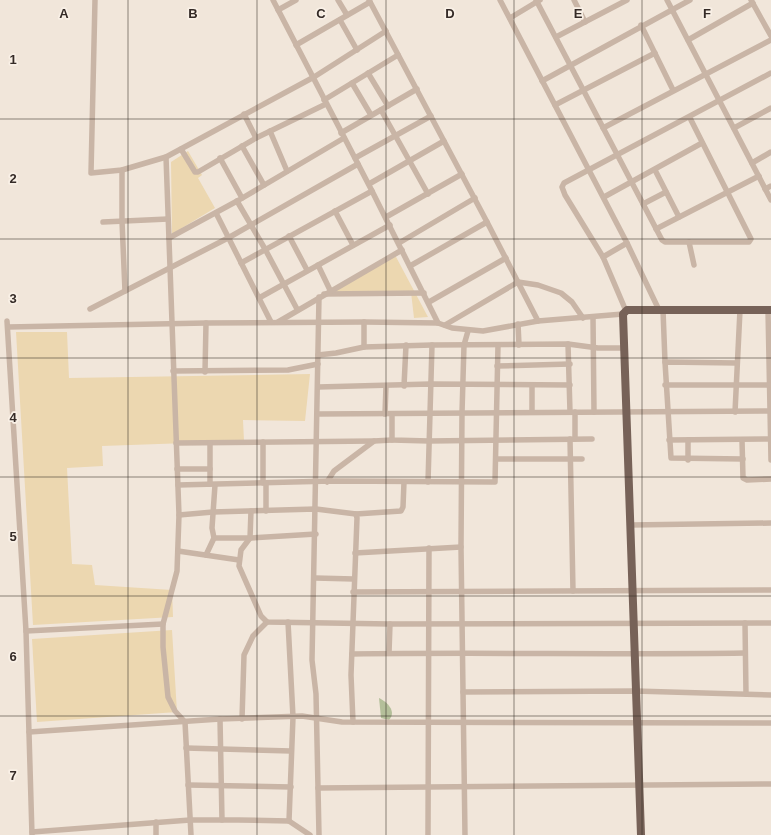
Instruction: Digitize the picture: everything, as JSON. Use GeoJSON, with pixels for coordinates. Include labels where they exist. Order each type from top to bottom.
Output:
{"type":"FeatureCollection","features":[{"type":"Feature","properties":{"kind":"main road"},"geometry":{"type":"LineString","coordinates":[[641,835],[636,724],[624,313],[661,310],[770,310]]}},
{"type":"Feature","properties":{"kind":"street"},"geometry":{"type":"LineString","coordinates":[[95,0],[91,173],[122,170],[166,157],[314,77],[386,31]]}},
{"type":"Feature","properties":{"kind":"street"},"geometry":{"type":"LineString","coordinates":[[273,0],[386,217],[438,323]]}},
{"type":"Feature","properties":{"kind":"street"},"geometry":{"type":"LineString","coordinates":[[278,10],[296,0]]}},
{"type":"Feature","properties":{"kind":"street"},"geometry":{"type":"LineString","coordinates":[[338,0],[347,15]]}},
{"type":"Feature","properties":{"kind":"street"},"geometry":{"type":"LineString","coordinates":[[500,0],[590,170],[661,310],[671,458],[688,460],[743,459]]}},
{"type":"Feature","properties":{"kind":"street"},"geometry":{"type":"LineString","coordinates":[[510,18],[538,0],[583,92],[631,184],[664,242],[748,242],[751,240],[690,118]]}},
{"type":"Feature","properties":{"kind":"street"},"geometry":{"type":"LineString","coordinates":[[574,0],[585,22]]}},
{"type":"Feature","properties":{"kind":"street"},"geometry":{"type":"LineString","coordinates":[[556,37],[627,0]]}},
{"type":"Feature","properties":{"kind":"street"},"geometry":{"type":"LineString","coordinates":[[667,0],[771,200]]}},
{"type":"Feature","properties":{"kind":"street"},"geometry":{"type":"LineString","coordinates":[[542,81],[641,25],[690,0]]}},
{"type":"Feature","properties":{"kind":"street"},"geometry":{"type":"LineString","coordinates":[[296,44],[340,20],[370,1],[475,198],[538,321]]}},
{"type":"Feature","properties":{"kind":"street"},"geometry":{"type":"LineString","coordinates":[[688,40],[752,1],[771,36]]}},
{"type":"Feature","properties":{"kind":"street"},"geometry":{"type":"LineString","coordinates":[[340,20],[357,50]]}},
{"type":"Feature","properties":{"kind":"street"},"geometry":{"type":"LineString","coordinates":[[641,25],[673,90]]}},
{"type":"Feature","properties":{"kind":"street"},"geometry":{"type":"LineString","coordinates":[[603,128],[771,40]]}},
{"type":"Feature","properties":{"kind":"street"},"geometry":{"type":"LineString","coordinates":[[555,105],[583,92],[655,53]]}},
{"type":"Feature","properties":{"kind":"street"},"geometry":{"type":"LineString","coordinates":[[181,149],[196,173],[256,138],[325,102],[352,83],[398,55]]}},
{"type":"Feature","properties":{"kind":"street"},"geometry":{"type":"LineString","coordinates":[[368,73],[388,106]]}},
{"type":"Feature","properties":{"kind":"street"},"geometry":{"type":"LineString","coordinates":[[310,835],[289,821],[222,820],[156,822],[32,833],[26,631],[8,324],[172,324],[274,322],[438,323],[468,331],[483,331],[538,321],[624,313],[603,256],[562,187],[564,183],[690,118],[771,73]]}},
{"type":"Feature","properties":{"kind":"street"},"geometry":{"type":"LineString","coordinates":[[352,83],[371,115]]}},
{"type":"Feature","properties":{"kind":"street"},"geometry":{"type":"LineString","coordinates":[[169,238],[240,200],[343,136],[371,115],[417,90]]}},
{"type":"Feature","properties":{"kind":"street"},"geometry":{"type":"LineString","coordinates":[[734,128],[771,108]]}},
{"type":"Feature","properties":{"kind":"street"},"geometry":{"type":"LineString","coordinates":[[381,110],[428,194]]}},
{"type":"Feature","properties":{"kind":"street"},"geometry":{"type":"LineString","coordinates":[[244,114],[256,138]]}},
{"type":"Feature","properties":{"kind":"street"},"geometry":{"type":"LineString","coordinates":[[355,158],[431,116]]}},
{"type":"Feature","properties":{"kind":"street"},"geometry":{"type":"LineString","coordinates":[[270,131],[288,171]]}},
{"type":"Feature","properties":{"kind":"street"},"geometry":{"type":"LineString","coordinates":[[368,184],[444,141]]}},
{"type":"Feature","properties":{"kind":"street"},"geometry":{"type":"LineString","coordinates":[[604,197],[631,184],[702,143]]}},
{"type":"Feature","properties":{"kind":"street"},"geometry":{"type":"LineString","coordinates":[[242,146],[264,185]]}},
{"type":"Feature","properties":{"kind":"street"},"geometry":{"type":"LineString","coordinates":[[752,163],[771,152]]}},
{"type":"Feature","properties":{"kind":"street"},"geometry":{"type":"LineString","coordinates":[[166,157],[179,516],[176,576],[163,624],[165,684],[168,697],[175,711],[185,722],[191,835]]}},
{"type":"Feature","properties":{"kind":"street"},"geometry":{"type":"LineString","coordinates":[[220,158],[251,224],[298,310]]}},
{"type":"Feature","properties":{"kind":"street"},"geometry":{"type":"LineString","coordinates":[[90,309],[228,238],[358,164]]}},
{"type":"Feature","properties":{"kind":"street"},"geometry":{"type":"LineString","coordinates":[[122,170],[122,221],[125,291]]}},
{"type":"Feature","properties":{"kind":"street"},"geometry":{"type":"LineString","coordinates":[[655,170],[679,217]]}},
{"type":"Feature","properties":{"kind":"street"},"geometry":{"type":"LineString","coordinates":[[386,217],[462,174]]}},
{"type":"Feature","properties":{"kind":"street"},"geometry":{"type":"LineString","coordinates":[[656,229],[758,176]]}},
{"type":"Feature","properties":{"kind":"street"},"geometry":{"type":"LineString","coordinates":[[765,189],[771,186]]}},
{"type":"Feature","properties":{"kind":"street"},"geometry":{"type":"LineString","coordinates":[[240,263],[372,191]]}},
{"type":"Feature","properties":{"kind":"street"},"geometry":{"type":"LineString","coordinates":[[642,204],[666,192]]}},
{"type":"Feature","properties":{"kind":"street"},"geometry":{"type":"LineString","coordinates":[[399,243],[475,198]]}},
{"type":"Feature","properties":{"kind":"street"},"geometry":{"type":"LineString","coordinates":[[335,211],[354,245]]}},
{"type":"Feature","properties":{"kind":"street"},"geometry":{"type":"LineString","coordinates":[[216,213],[240,263],[274,322]]}},
{"type":"Feature","properties":{"kind":"street"},"geometry":{"type":"LineString","coordinates":[[103,222],[168,219]]}},
{"type":"Feature","properties":{"kind":"street"},"geometry":{"type":"LineString","coordinates":[[410,266],[487,222]]}},
{"type":"Feature","properties":{"kind":"street"},"geometry":{"type":"LineString","coordinates":[[259,298],[390,225]]}},
{"type":"Feature","properties":{"kind":"street"},"geometry":{"type":"LineString","coordinates":[[289,236],[308,270]]}},
{"type":"Feature","properties":{"kind":"street"},"geometry":{"type":"LineString","coordinates":[[689,242],[694,265]]}},
{"type":"Feature","properties":{"kind":"street"},"geometry":{"type":"LineString","coordinates":[[603,256],[627,243]]}},
{"type":"Feature","properties":{"kind":"street"},"geometry":{"type":"LineString","coordinates":[[274,322],[298,310],[330,290],[402,250]]}},
{"type":"Feature","properties":{"kind":"street"},"geometry":{"type":"LineString","coordinates":[[429,302],[506,258]]}},
{"type":"Feature","properties":{"kind":"street"},"geometry":{"type":"LineString","coordinates":[[318,265],[330,290]]}},
{"type":"Feature","properties":{"kind":"street"},"geometry":{"type":"LineString","coordinates":[[445,325],[518,282],[538,285],[561,293],[572,302],[583,318]]}},
{"type":"Feature","properties":{"kind":"street"},"geometry":{"type":"LineString","coordinates":[[321,296],[424,293]]}},
{"type":"Feature","properties":{"kind":"street"},"geometry":{"type":"LineString","coordinates":[[319,835],[316,718],[312,660],[316,534],[318,355],[321,296]]}},
{"type":"Feature","properties":{"kind":"street"},"geometry":{"type":"LineString","coordinates":[[735,412],[740,310]]}},
{"type":"Feature","properties":{"kind":"street"},"geometry":{"type":"LineString","coordinates":[[770,310],[771,460]]}},
{"type":"Feature","properties":{"kind":"street"},"geometry":{"type":"LineString","coordinates":[[593,317],[594,412]]}},
{"type":"Feature","properties":{"kind":"street"},"geometry":{"type":"LineString","coordinates":[[364,322],[364,347]]}},
{"type":"Feature","properties":{"kind":"street"},"geometry":{"type":"LineString","coordinates":[[205,372],[206,323]]}},
{"type":"Feature","properties":{"kind":"street"},"geometry":{"type":"LineString","coordinates":[[518,324],[519,345]]}},
{"type":"Feature","properties":{"kind":"street"},"geometry":{"type":"LineString","coordinates":[[465,835],[461,483],[462,384],[464,345],[468,331]]}},
{"type":"Feature","properties":{"kind":"street"},"geometry":{"type":"LineString","coordinates":[[318,355],[364,347],[432,344],[568,344],[625,348]]}},
{"type":"Feature","properties":{"kind":"street"},"geometry":{"type":"LineString","coordinates":[[428,482],[432,344]]}},
{"type":"Feature","properties":{"kind":"street"},"geometry":{"type":"LineString","coordinates":[[568,344],[572,412],[570,459],[573,591]]}},
{"type":"Feature","properties":{"kind":"street"},"geometry":{"type":"LineString","coordinates":[[404,386],[406,345]]}},
{"type":"Feature","properties":{"kind":"street"},"geometry":{"type":"LineString","coordinates":[[178,485],[316,482],[495,482],[498,345]]}},
{"type":"Feature","properties":{"kind":"street"},"geometry":{"type":"LineString","coordinates":[[665,362],[737,363]]}},
{"type":"Feature","properties":{"kind":"street"},"geometry":{"type":"LineString","coordinates":[[173,371],[205,372],[293,369],[318,364]]}},
{"type":"Feature","properties":{"kind":"street"},"geometry":{"type":"LineString","coordinates":[[497,366],[570,364]]}},
{"type":"Feature","properties":{"kind":"street"},"geometry":{"type":"LineString","coordinates":[[318,387],[404,386],[430,384],[532,386],[570,385]]}},
{"type":"Feature","properties":{"kind":"street"},"geometry":{"type":"LineString","coordinates":[[665,385],[771,385]]}},
{"type":"Feature","properties":{"kind":"street"},"geometry":{"type":"LineString","coordinates":[[385,414],[386,386]]}},
{"type":"Feature","properties":{"kind":"street"},"geometry":{"type":"LineString","coordinates":[[532,386],[532,412]]}},
{"type":"Feature","properties":{"kind":"street"},"geometry":{"type":"LineString","coordinates":[[318,414],[771,411]]}},
{"type":"Feature","properties":{"kind":"street"},"geometry":{"type":"LineString","coordinates":[[392,414],[392,440]]}},
{"type":"Feature","properties":{"kind":"street"},"geometry":{"type":"LineString","coordinates":[[176,443],[592,439]]}},
{"type":"Feature","properties":{"kind":"street"},"geometry":{"type":"LineString","coordinates":[[669,440],[771,439]]}},
{"type":"Feature","properties":{"kind":"street"},"geometry":{"type":"LineString","coordinates":[[688,440],[688,460]]}},
{"type":"Feature","properties":{"kind":"street"},"geometry":{"type":"LineString","coordinates":[[742,440],[742,475],[745,479],[771,479]]}},
{"type":"Feature","properties":{"kind":"street"},"geometry":{"type":"LineString","coordinates":[[327,482],[334,471],[374,441]]}},
{"type":"Feature","properties":{"kind":"street"},"geometry":{"type":"LineString","coordinates":[[263,442],[266,511]]}},
{"type":"Feature","properties":{"kind":"street"},"geometry":{"type":"LineString","coordinates":[[206,556],[214,538],[212,528],[213,512],[210,443]]}},
{"type":"Feature","properties":{"kind":"street"},"geometry":{"type":"LineString","coordinates":[[496,459],[582,459]]}},
{"type":"Feature","properties":{"kind":"street"},"geometry":{"type":"LineString","coordinates":[[177,469],[210,469]]}},
{"type":"Feature","properties":{"kind":"street"},"geometry":{"type":"LineString","coordinates":[[179,516],[213,512],[316,509],[356,514],[401,510],[403,507],[404,482]]}},
{"type":"Feature","properties":{"kind":"street"},"geometry":{"type":"LineString","coordinates":[[251,511],[250,538],[242,550],[239,560],[242,574],[261,616],[267,622],[390,624],[771,623]]}},
{"type":"Feature","properties":{"kind":"street"},"geometry":{"type":"LineString","coordinates":[[353,722],[351,688],[356,514]]}},
{"type":"Feature","properties":{"kind":"street"},"geometry":{"type":"LineString","coordinates":[[631,525],[771,523]]}},
{"type":"Feature","properties":{"kind":"street"},"geometry":{"type":"LineString","coordinates":[[214,538],[250,538],[316,534]]}},
{"type":"Feature","properties":{"kind":"street"},"geometry":{"type":"LineString","coordinates":[[355,553],[461,547]]}},
{"type":"Feature","properties":{"kind":"street"},"geometry":{"type":"LineString","coordinates":[[428,835],[428,653],[430,624],[428,591],[429,548]]}},
{"type":"Feature","properties":{"kind":"street"},"geometry":{"type":"LineString","coordinates":[[178,551],[239,560]]}},
{"type":"Feature","properties":{"kind":"street"},"geometry":{"type":"LineString","coordinates":[[315,578],[354,579]]}},
{"type":"Feature","properties":{"kind":"street"},"geometry":{"type":"LineString","coordinates":[[353,592],[771,590]]}},
{"type":"Feature","properties":{"kind":"street"},"geometry":{"type":"LineString","coordinates":[[242,719],[244,655],[253,636],[267,622]]}},
{"type":"Feature","properties":{"kind":"street"},"geometry":{"type":"LineString","coordinates":[[288,622],[293,717],[289,821]]}},
{"type":"Feature","properties":{"kind":"street"},"geometry":{"type":"LineString","coordinates":[[745,623],[746,694]]}},
{"type":"Feature","properties":{"kind":"street"},"geometry":{"type":"LineString","coordinates":[[26,631],[163,624]]}},
{"type":"Feature","properties":{"kind":"street"},"geometry":{"type":"LineString","coordinates":[[389,654],[390,624]]}},
{"type":"Feature","properties":{"kind":"street"},"geometry":{"type":"LineString","coordinates":[[352,654],[462,652],[634,655],[745,653]]}},
{"type":"Feature","properties":{"kind":"street"},"geometry":{"type":"LineString","coordinates":[[463,692],[635,691],[771,695]]}},
{"type":"Feature","properties":{"kind":"street"},"geometry":{"type":"LineString","coordinates":[[29,732],[220,719],[293,717],[353,722],[636,724],[771,723]]}},
{"type":"Feature","properties":{"kind":"street"},"geometry":{"type":"LineString","coordinates":[[220,719],[222,820]]}},
{"type":"Feature","properties":{"kind":"street"},"geometry":{"type":"LineString","coordinates":[[186,748],[292,751]]}},
{"type":"Feature","properties":{"kind":"street"},"geometry":{"type":"LineString","coordinates":[[318,788],[771,784]]}},
{"type":"Feature","properties":{"kind":"street"},"geometry":{"type":"LineString","coordinates":[[188,785],[291,787]]}},
{"type":"Feature","properties":{"kind":"street"},"geometry":{"type":"LineString","coordinates":[[156,822],[156,835]]}},
{"type":"Feature","properties":{"kind":"street"},"geometry":{"type":"LineString","coordinates":[[75,828],[76,835]]}},
{"type":"Feature","properties":{"kind":"green space"},"geometry":{"type":"Polygon","coordinates":[[[379,698],[390,707],[392,713],[389,720],[381,718],[379,698]]]}},
{"type":"Feature","properties":{"kind":"sand"},"geometry":{"type":"Polygon","coordinates":[[[188,151],[202,175],[198,178],[215,208],[172,234],[171,162],[188,151]]]}},
{"type":"Feature","properties":{"kind":"sand"},"geometry":{"type":"Polygon","coordinates":[[[395,255],[428,317],[414,318],[411,292],[328,293],[395,255]]]}},
{"type":"Feature","properties":{"kind":"sand"},"geometry":{"type":"Polygon","coordinates":[[[16,332],[67,332],[69,378],[310,374],[305,421],[243,420],[244,441],[102,446],[103,466],[67,468],[72,564],[92,565],[95,585],[172,590],[173,617],[33,625],[16,332]]]}},
{"type":"Feature","properties":{"kind":"sand"},"geometry":{"type":"Polygon","coordinates":[[[172,630],[177,712],[37,722],[32,639],[172,630]]]}}]}
